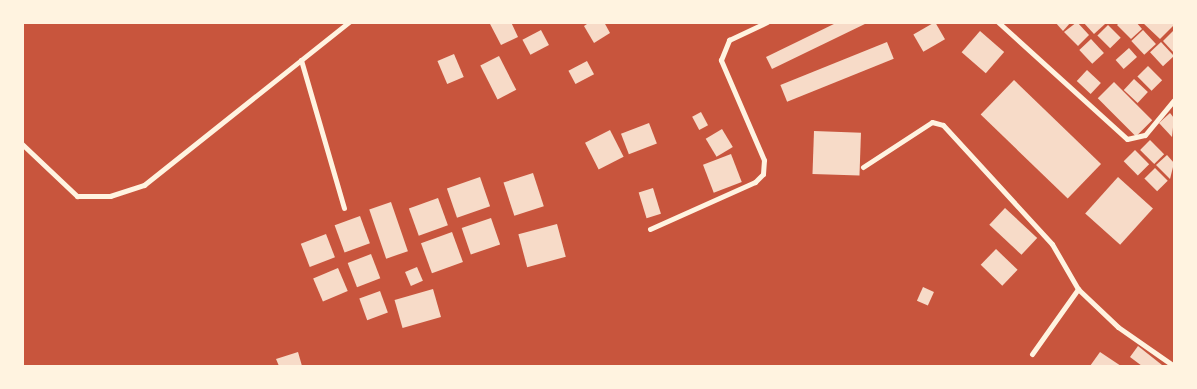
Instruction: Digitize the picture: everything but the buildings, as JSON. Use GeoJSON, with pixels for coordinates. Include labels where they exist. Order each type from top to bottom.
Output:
{"type":"FeatureCollection","features":[{"type":"Feature","properties":{"kind":"street"},"geometry":{"type":"LineString","coordinates":[[22,144],[77,196],[119,193],[162,175],[204,134],[349,22]]}},
{"type":"Feature","properties":{"kind":"street"},"geometry":{"type":"LineString","coordinates":[[650,229],[755,182],[763,174],[764,160],[721,60],[730,40],[767,22]]}},
{"type":"Feature","properties":{"kind":"street"},"geometry":{"type":"LineString","coordinates":[[998,22],[1127,139],[1144,135],[1174,100]]}},
{"type":"Feature","properties":{"kind":"street"},"geometry":{"type":"LineString","coordinates":[[301,60],[344,208]]}},
{"type":"Feature","properties":{"kind":"street"},"geometry":{"type":"LineString","coordinates":[[863,167],[932,122],[943,125],[1052,244],[1078,289],[1118,327],[1174,366]]}},
{"type":"Feature","properties":{"kind":"street"},"geometry":{"type":"LineString","coordinates":[[1032,354],[1078,289]]}}]}
